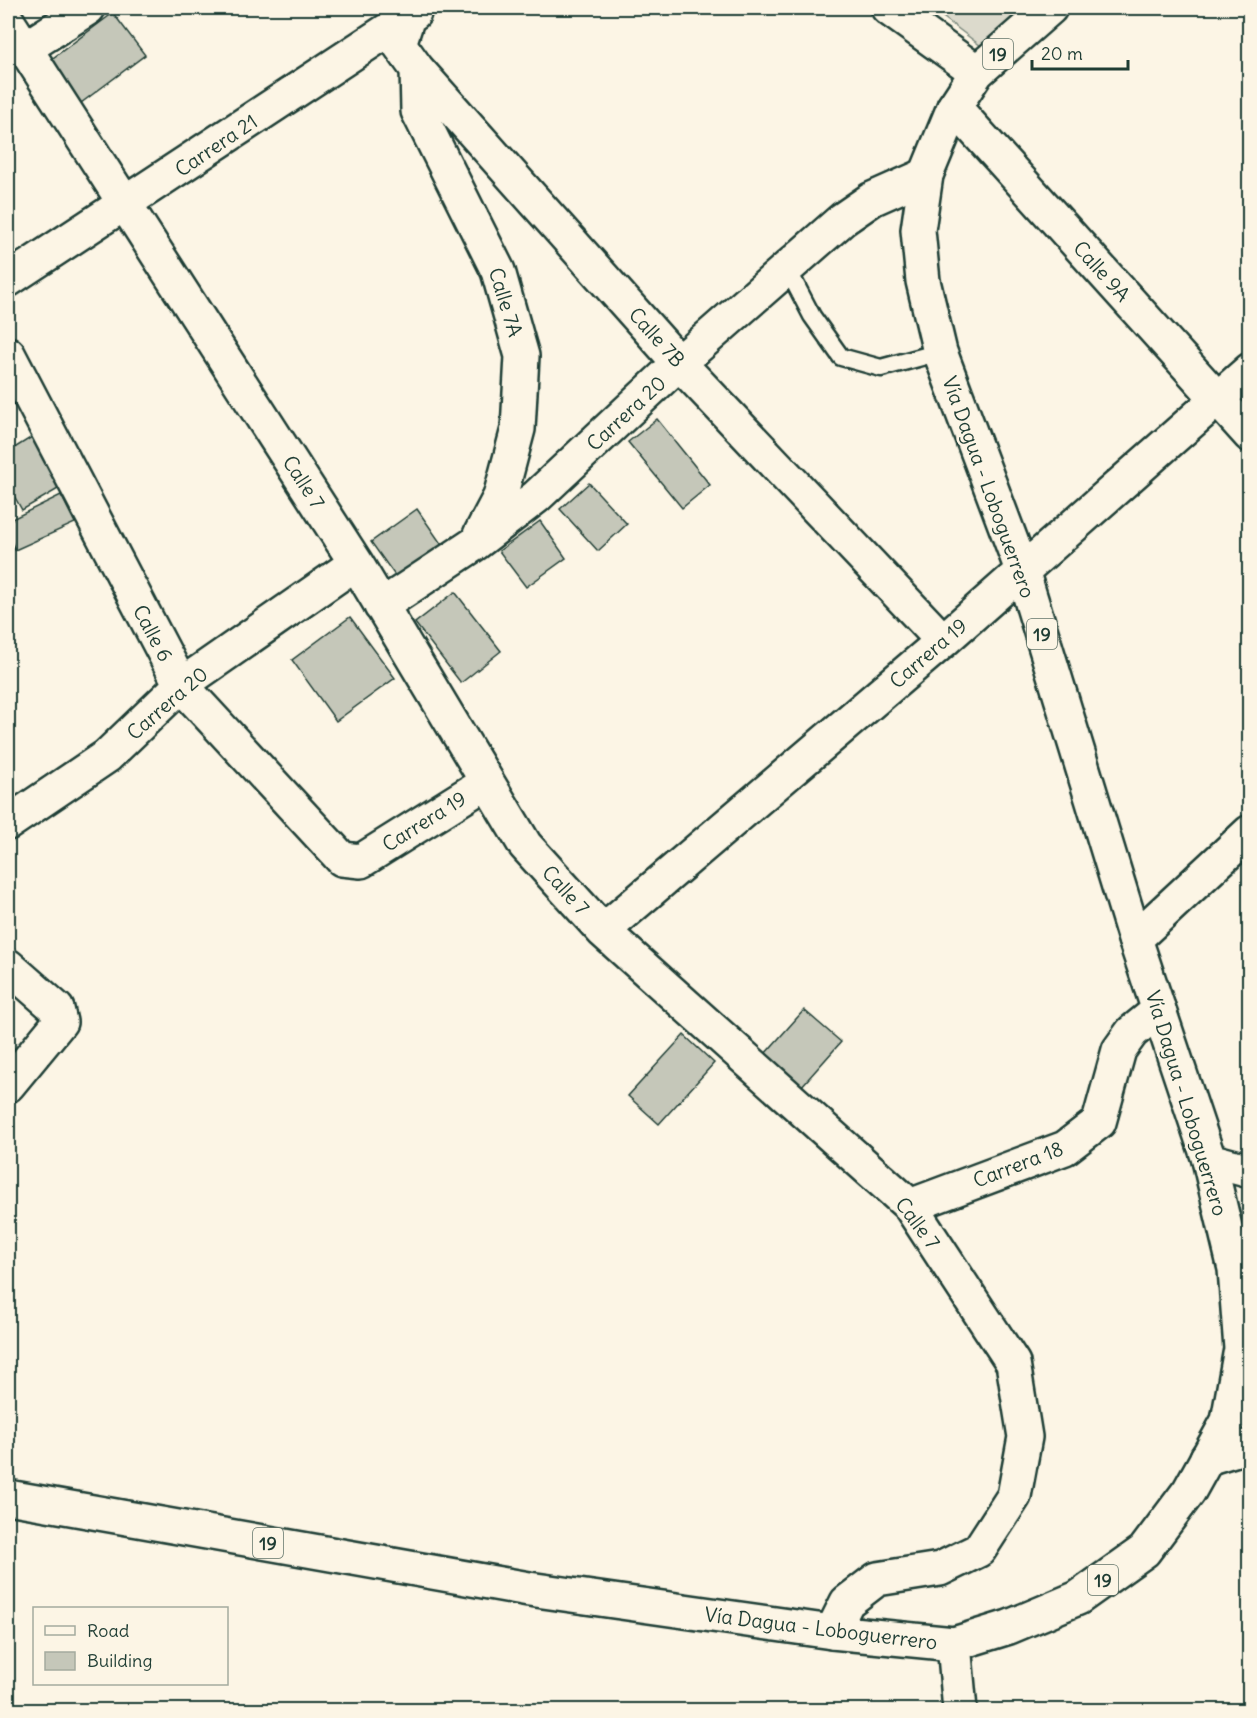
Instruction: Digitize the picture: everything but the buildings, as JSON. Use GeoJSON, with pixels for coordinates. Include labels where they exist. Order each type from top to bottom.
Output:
{"type":"FeatureCollection","features":[{"type":"Feature","properties":{"kind":"street"},"geometry":{"type":"LineString","coordinates":[[16,36],[88,8]]}},
{"type":"Feature","properties":{"kind":"street"},"geometry":{"type":"LineString","coordinates":[[888,8],[977,72]]}},
{"type":"Feature","properties":{"kind":"street","name":"Vía Dagua - Loboguerrero"},"geometry":{"type":"LineString","coordinates":[[8,1497],[529,1588],[832,1632],[954,1644],[1009,1627],[1078,1598],[1144,1551],[1190,1491],[1228,1421],[1241,1349],[1235,1269],[1209,1160],[1135,939],[1022,570],[940,352],[923,281],[918,230],[926,175],[954,107],[977,72],[1050,8]]}},
{"type":"Feature","properties":{"kind":"street","name":"Calle 7B"},"geometry":{"type":"LineString","coordinates":[[415,12],[399,44],[417,69],[680,363],[943,641]]}},
{"type":"Feature","properties":{"kind":"street","name":"Carrera 21"},"geometry":{"type":"LineString","coordinates":[[8,280],[415,12]]}},
{"type":"Feature","properties":{"kind":"street","name":"Calle 7"},"geometry":{"type":"LineString","coordinates":[[16,36],[356,563],[525,845],[603,931],[910,1206],[1013,1363],[1025,1437],[1014,1496],[980,1550],[940,1569],[877,1579],[847,1602],[832,1632]]}},
{"type":"Feature","properties":{"kind":"street","name":"Calle 7A"},"geometry":{"type":"LineString","coordinates":[[417,69],[418,111],[498,271],[522,356],[518,429],[500,497],[476,543]]}},
{"type":"Feature","properties":{"kind":"street","name":"Calle 9A"},"geometry":{"type":"LineString","coordinates":[[954,107],[1250,435]]}},
{"type":"Feature","properties":{"kind":"street","name":"Carrera 20"},"geometry":{"type":"LineString","coordinates":[[381,606],[476,543],[536,497],[680,363],[843,219],[862,206],[926,175]]}},
{"type":"Feature","properties":{"kind":"street","name":"Calle 6"},"geometry":{"type":"LineString","coordinates":[[8,354],[181,685],[342,859],[361,861]]}},
{"type":"Feature","properties":{"kind":"street","name":"Carrera 19"},"geometry":{"type":"LineString","coordinates":[[603,931],[943,641],[1250,370]]}},
{"type":"Feature","properties":{"kind":"street","name":"Carrera 20"},"geometry":{"type":"LineString","coordinates":[[8,823],[107,756],[181,685],[356,563]]}},
{"type":"Feature","properties":{"kind":"street","name":"Carrera 19"},"geometry":{"type":"LineString","coordinates":[[361,861],[487,782]]}},
{"type":"Feature","properties":{"kind":"street"},"geometry":{"type":"LineString","coordinates":[[1135,939],[1249,834]]}},
{"type":"Feature","properties":{"kind":"street"},"geometry":{"type":"LineString","coordinates":[[8,966],[57,1009],[60,1022],[8,1085]]}},
{"type":"Feature","properties":{"kind":"street","name":"Carrera 18"},"geometry":{"type":"LineString","coordinates":[[910,1206],[1065,1148],[1099,1122],[1119,1050],[1132,1032],[1159,1010]]}},
{"type":"Feature","properties":{"kind":"street"},"geometry":{"type":"LineString","coordinates":[[1209,1160],[1250,1171]]}},
{"type":"Feature","properties":{"kind":"street"},"geometry":{"type":"LineString","coordinates":[[1207,1458],[1250,1445]]}},
{"type":"Feature","properties":{"kind":"street"},"geometry":{"type":"LineString","coordinates":[[954,1644],[960,1710]]}},
{"type":"Feature","properties":{"kind":"lane"},"geometry":{"type":"LineString","coordinates":[[787,268],[812,316],[841,357],[881,368],[940,352]]}},
{"type":"Feature","properties":{"kind":"shaded area"},"geometry":{"type":"Polygon","coordinates":[[[931,8],[1038,8],[989,52],[931,8]]]}}]}
